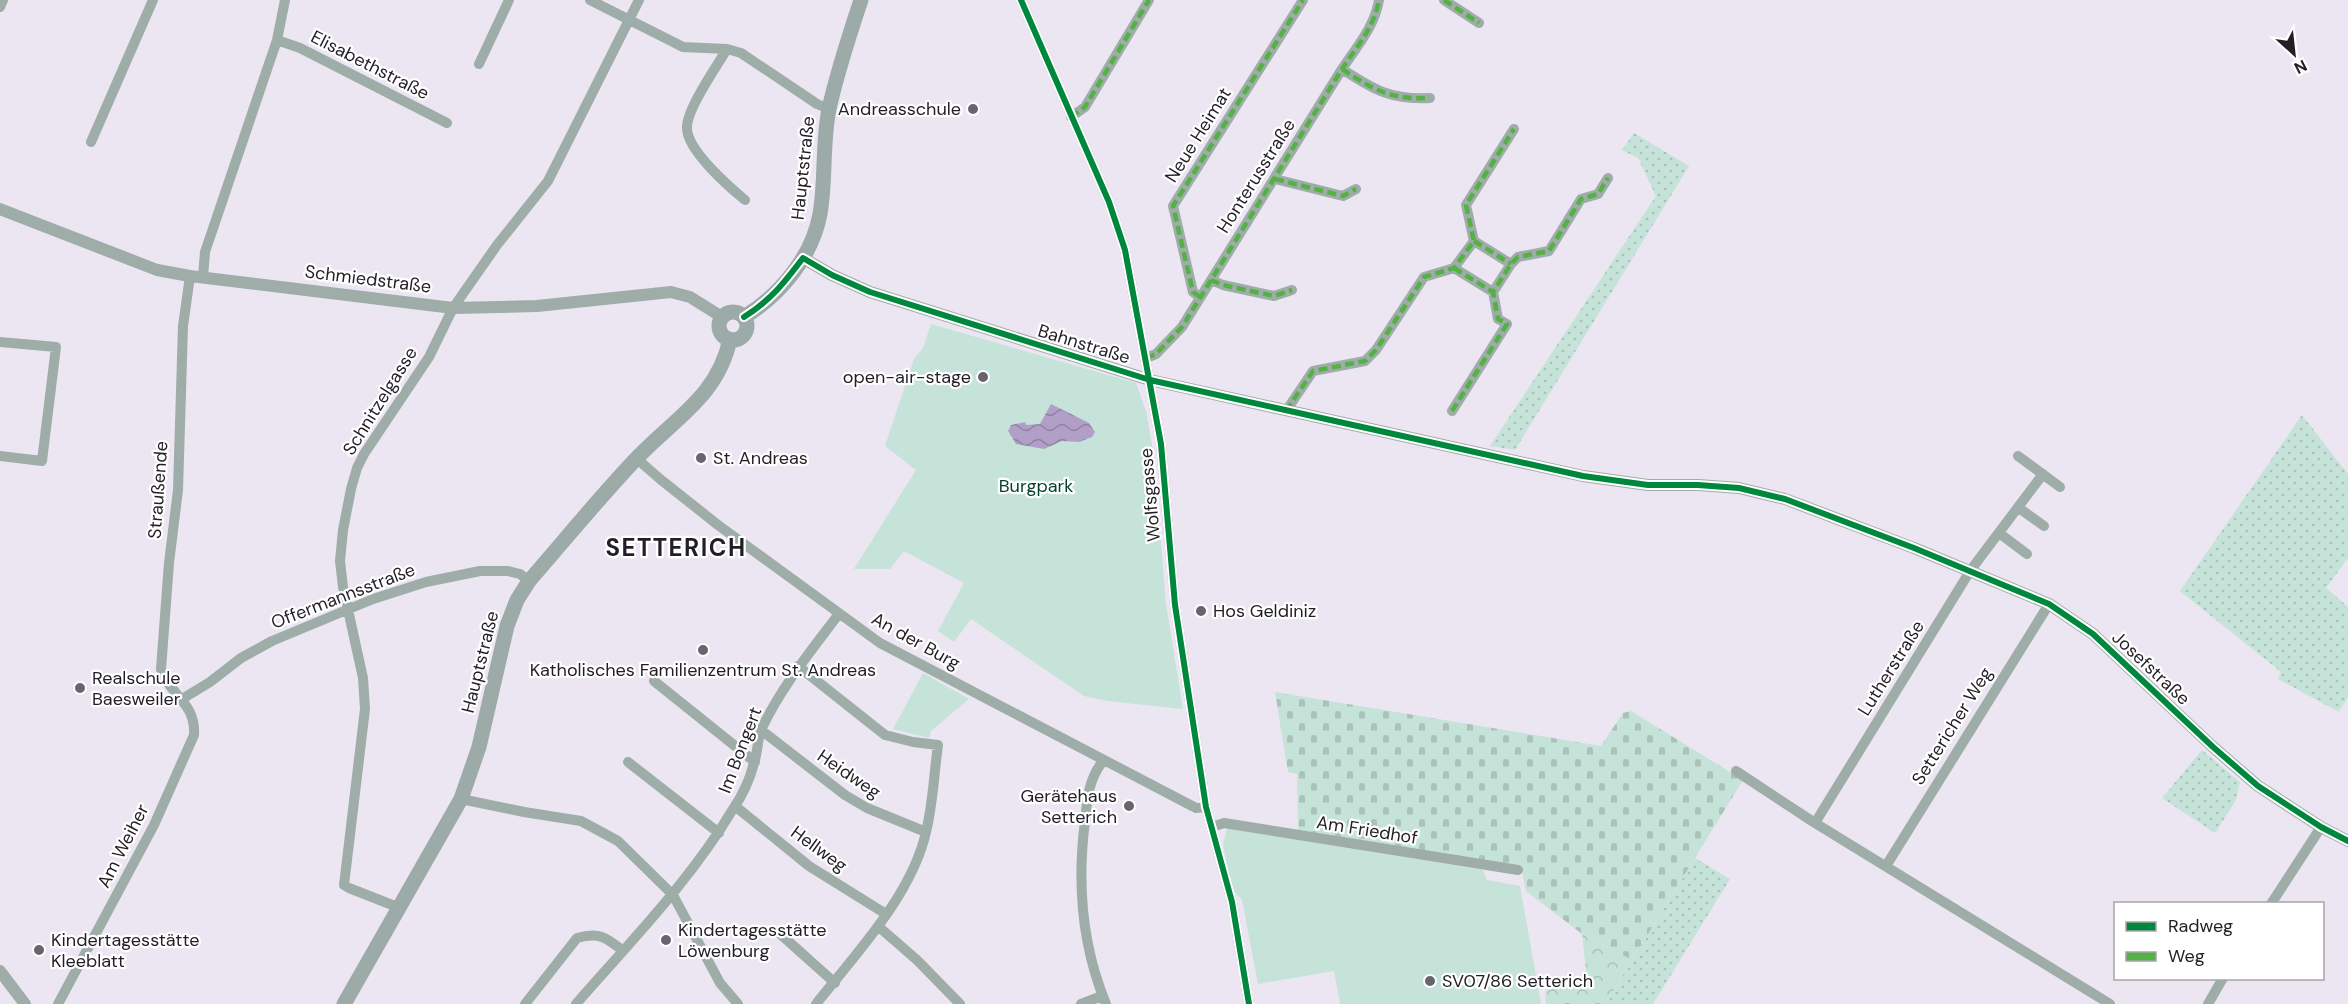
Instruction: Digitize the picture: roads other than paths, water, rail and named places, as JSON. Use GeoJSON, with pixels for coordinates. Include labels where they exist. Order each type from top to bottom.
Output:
{"type":"FeatureCollection","features":[{"type":"Feature","properties":{"kind":"main road","name":"Hauptstraße"},"geometry":{"type":"LineString","coordinates":[[744,317],[773,296],[803,258],[816,229],[820,214],[825,131],[829,109],[861,0]]}},
{"type":"Feature","properties":{"kind":"main road"},"geometry":{"type":"LineString","coordinates":[[731,312],[744,317],[747,325],[745,333],[738,338],[730,339],[720,330],[722,317],[731,312]]}},
{"type":"Feature","properties":{"kind":"main road","name":"Hauptstraße"},"geometry":{"type":"LineString","coordinates":[[344,1004],[461,799],[479,747],[507,626],[517,600],[529,581],[636,458],[696,403],[724,363],[730,339]]}},
{"type":"Feature","properties":{"kind":"street"},"geometry":{"type":"LineString","coordinates":[[0,7],[3,0]]}},
{"type":"Feature","properties":{"kind":"street"},"geometry":{"type":"LineString","coordinates":[[91,142],[153,0]]}},
{"type":"Feature","properties":{"kind":"street","name":"Straußende"},"geometry":{"type":"LineString","coordinates":[[182,699],[164,678],[161,669],[168,563],[178,490],[183,326],[197,277],[277,40],[285,0]]}},
{"type":"Feature","properties":{"kind":"street"},"geometry":{"type":"LineString","coordinates":[[479,64],[509,0]]}},
{"type":"Feature","properties":{"kind":"street"},"geometry":{"type":"LineString","coordinates":[[590,0],[683,47],[727,49],[741,53],[829,109]]}},
{"type":"Feature","properties":{"kind":"street","name":"Schnitzelgasse"},"geometry":{"type":"LineString","coordinates":[[400,908],[345,885],[365,709],[361,668],[340,561],[343,530],[357,468],[429,357],[453,308],[497,245],[548,181],[639,0]]}},
{"type":"Feature","properties":{"kind":"street","name":"Wolfsgasse"},"geometry":{"type":"LineString","coordinates":[[1021,0],[1109,202],[1125,250],[1161,444],[1175,605],[1206,807],[1232,902],[1249,1004]]}},
{"type":"Feature","properties":{"kind":"street"},"geometry":{"type":"LineString","coordinates":[[1071,117],[1085,107],[1149,0]]}},
{"type":"Feature","properties":{"kind":"street","name":"Neue Heimat"},"geometry":{"type":"LineString","coordinates":[[1200,297],[1193,292],[1173,206],[1303,0]]}},
{"type":"Feature","properties":{"kind":"street","name":"Honterusstraße"},"geometry":{"type":"LineString","coordinates":[[1146,358],[1156,354],[1182,327],[1368,31],[1379,0]]}},
{"type":"Feature","properties":{"kind":"street"},"geometry":{"type":"LineString","coordinates":[[1444,0],[1479,23]]}},
{"type":"Feature","properties":{"kind":"street","name":"Elisabethstraße"},"geometry":{"type":"LineString","coordinates":[[277,40],[300,48],[447,123]]}},
{"type":"Feature","properties":{"kind":"street"},"geometry":{"type":"LineString","coordinates":[[727,49],[691,111],[687,128],[690,141],[705,160],[729,187],[745,200]]}},
{"type":"Feature","properties":{"kind":"street"},"geometry":{"type":"LineString","coordinates":[[1342,69],[1374,90],[1410,99],[1430,98]]}},
{"type":"Feature","properties":{"kind":"street"},"geometry":{"type":"LineString","coordinates":[[1511,264],[1474,241],[1466,205],[1514,129]]}},
{"type":"Feature","properties":{"kind":"street"},"geometry":{"type":"LineString","coordinates":[[1452,411],[1507,324],[1498,318],[1493,292],[1511,264],[1518,256],[1549,251],[1581,199],[1598,194],[1608,178]]}},
{"type":"Feature","properties":{"kind":"street"},"geometry":{"type":"LineString","coordinates":[[1275,179],[1343,196],[1356,189]]}},
{"type":"Feature","properties":{"kind":"street","name":"Schmiedstraße"},"geometry":{"type":"LineString","coordinates":[[0,211],[14,213],[157,270],[197,277],[453,308],[537,306],[671,292],[690,297],[722,317]]}},
{"type":"Feature","properties":{"kind":"street"},"geometry":{"type":"LineString","coordinates":[[1286,411],[1313,371],[1365,361],[1376,350],[1424,278],[1454,268],[1474,241]]}},
{"type":"Feature","properties":{"kind":"street","name":"Bahnstraße"},"geometry":{"type":"LineString","coordinates":[[803,258],[832,275],[870,292],[1150,380],[1614,482],[1698,485],[1756,491],[1785,499],[1914,548]]}},
{"type":"Feature","properties":{"kind":"street"},"geometry":{"type":"LineString","coordinates":[[1454,268],[1493,292]]}},
{"type":"Feature","properties":{"kind":"street"},"geometry":{"type":"LineString","coordinates":[[1211,280],[1222,285],[1274,296],[1292,290]]}},
{"type":"Feature","properties":{"kind":"street"},"geometry":{"type":"LineString","coordinates":[[0,342],[56,347],[42,461],[0,456]]}},
{"type":"Feature","properties":{"kind":"street"},"geometry":{"type":"LineString","coordinates":[[2018,456],[2060,486]]}},
{"type":"Feature","properties":{"kind":"street","name":"An der Burg"},"geometry":{"type":"LineString","coordinates":[[636,458],[660,480],[718,525],[838,615],[880,643],[1196,808],[1206,807]]}},
{"type":"Feature","properties":{"kind":"street","name":"Lutherstraße"},"geometry":{"type":"LineString","coordinates":[[1815,823],[1970,571],[2043,474]]}},
{"type":"Feature","properties":{"kind":"street"},"geometry":{"type":"LineString","coordinates":[[2019,508],[2044,526]]}},
{"type":"Feature","properties":{"kind":"street"},"geometry":{"type":"LineString","coordinates":[[1999,533],[2027,554]]}},
{"type":"Feature","properties":{"kind":"street","name":"Josefstraße"},"geometry":{"type":"LineString","coordinates":[[1914,548],[2049,604],[2093,634],[2213,747],[2258,786],[2321,827],[2348,841]]}},
{"type":"Feature","properties":{"kind":"street","name":"Offermannsstraße"},"geometry":{"type":"LineString","coordinates":[[182,699],[210,682],[241,657],[348,608],[426,582],[480,571],[508,571],[520,574],[529,581]]}},
{"type":"Feature","properties":{"kind":"street","name":"Settericher Weg"},"geometry":{"type":"LineString","coordinates":[[1886,866],[2049,604]]}},
{"type":"Feature","properties":{"kind":"street","name":"Im Bongert"},"geometry":{"type":"LineString","coordinates":[[576,1004],[673,895],[718,833],[735,806],[755,762],[761,730],[798,666],[838,615]]}},
{"type":"Feature","properties":{"kind":"street"},"geometry":{"type":"LineString","coordinates":[[798,666],[885,735],[938,745],[926,832],[908,877],[879,927],[816,1004]]}},
{"type":"Feature","properties":{"kind":"street"},"geometry":{"type":"LineString","coordinates":[[654,681],[755,762]]}},
{"type":"Feature","properties":{"kind":"street","name":"Am Weiher"},"geometry":{"type":"LineString","coordinates":[[58,1004],[154,825],[194,735],[194,720],[182,699]]}},
{"type":"Feature","properties":{"kind":"street","name":"Heidweg"},"geometry":{"type":"LineString","coordinates":[[761,730],[845,795],[867,808],[926,832]]}},
{"type":"Feature","properties":{"kind":"street"},"geometry":{"type":"LineString","coordinates":[[1082,1004],[1104,1000],[1085,930],[1081,899],[1081,866],[1088,797],[1094,772],[1103,760]]}},
{"type":"Feature","properties":{"kind":"street"},"geometry":{"type":"LineString","coordinates":[[628,762],[718,833]]}},
{"type":"Feature","properties":{"kind":"street"},"geometry":{"type":"LineString","coordinates":[[1736,771],[1815,823],[2110,1004]]}},
{"type":"Feature","properties":{"kind":"street"},"geometry":{"type":"LineString","coordinates":[[461,799],[581,821],[618,841],[673,895],[720,983],[738,1004]]}},
{"type":"Feature","properties":{"kind":"street","name":"Hellweg"},"geometry":{"type":"LineString","coordinates":[[735,806],[809,866],[886,914]]}},
{"type":"Feature","properties":{"kind":"street","name":"Am Friedhof"},"geometry":{"type":"LineString","coordinates":[[1212,827],[1224,823],[1518,870]]}},
{"type":"Feature","properties":{"kind":"street"},"geometry":{"type":"LineString","coordinates":[[2272,902],[2321,827]]}},
{"type":"Feature","properties":{"kind":"street"},"geometry":{"type":"LineString","coordinates":[[879,927],[917,960],[960,1004]]}},
{"type":"Feature","properties":{"kind":"street"},"geometry":{"type":"LineString","coordinates":[[778,932],[834,983]]}},
{"type":"Feature","properties":{"kind":"street"},"geometry":{"type":"LineString","coordinates":[[525,1004],[577,938],[590,935],[605,936],[623,951]]}},
{"type":"Feature","properties":{"kind":"street"},"geometry":{"type":"LineString","coordinates":[[0,971],[25,1004]]}},
{"type":"Feature","properties":{"kind":"street"},"geometry":{"type":"LineString","coordinates":[[2208,1004],[2222,980]]}},
{"type":"Feature","properties":{"kind":"water"},"geometry":{"type":"Polygon","coordinates":[[[1051,404],[1089,423],[1095,432],[1092,437],[1079,442],[1062,441],[1044,449],[1016,444],[1008,431],[1011,425],[1025,422],[1026,425],[1040,424],[1051,404]]]}},
{"type":"Feature","properties":{"kind":"place","name":"Andreasschule"},"geometry":{"type":"Point","coordinates":[973,109]}},
{"type":"Feature","properties":{"kind":"place","name":"open-air-stage"},"geometry":{"type":"Point","coordinates":[983,377]}},
{"type":"Feature","properties":{"kind":"place","name":"St. Andreas"},"geometry":{"type":"Point","coordinates":[701,458]}},
{"type":"Feature","properties":{"kind":"place","name":"Hos Geldiniz"},"geometry":{"type":"Point","coordinates":[1201,611]}},
{"type":"Feature","properties":{"kind":"place","name":"Katholisches Familienzentrum St. Andreas"},"geometry":{"type":"Point","coordinates":[703,650]}},
{"type":"Feature","properties":{"kind":"place","name":"Realschule Baesweiler"},"geometry":{"type":"Point","coordinates":[80,688]}},
{"type":"Feature","properties":{"kind":"place","name":"Gerätehaus Setterich"},"geometry":{"type":"Point","coordinates":[1129,806]}},
{"type":"Feature","properties":{"kind":"place","name":"Kindertagesstätte Löwenburg"},"geometry":{"type":"Point","coordinates":[666,940]}},
{"type":"Feature","properties":{"kind":"place","name":"Kindertagesstätte Kleeblatt"},"geometry":{"type":"Point","coordinates":[39,950]}},
{"type":"Feature","properties":{"kind":"place","name":"SV07/86 Setterich"},"geometry":{"type":"Point","coordinates":[1430,981]}},
{"type":"Feature","properties":{"kind":"district","name":"SETTERICH"},"geometry":{"type":"Point","coordinates":[676,548]}},
{"type":"Feature","properties":{"kind":"park label","name":"Burgpark"},"geometry":{"type":"Point","coordinates":[1036,486]}}]}
